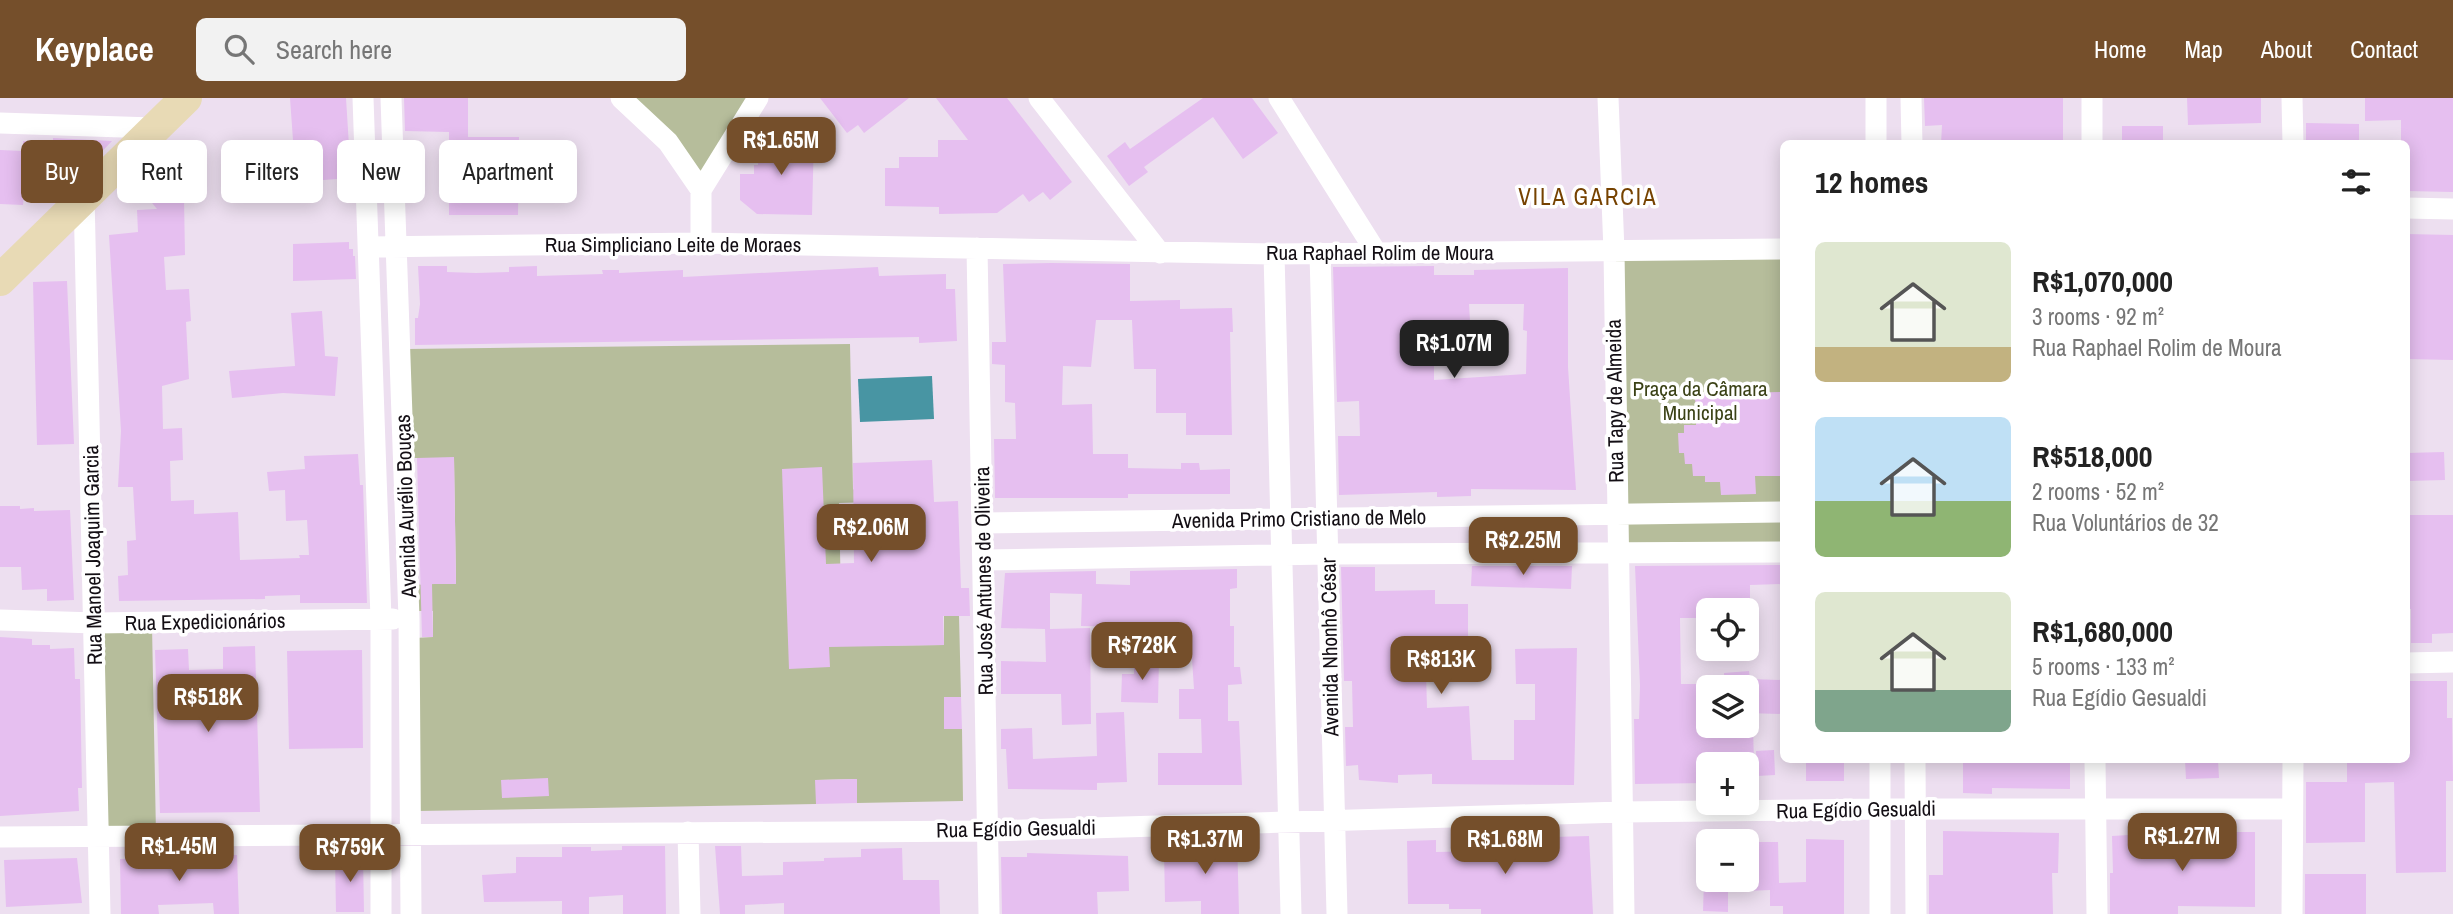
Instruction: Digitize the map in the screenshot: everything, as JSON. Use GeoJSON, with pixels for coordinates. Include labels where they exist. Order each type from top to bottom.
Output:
{"type":"FeatureCollection","features":[{"type":"Feature","properties":{"kind":"main road"},"geometry":{"type":"LineString","coordinates":[[103,177],[186,98]]}},
{"type":"Feature","properties":{"kind":"main road"},"geometry":{"type":"LineString","coordinates":[[0,280],[77,203]]}},
{"type":"Feature","properties":{"kind":"street","name":"Avenida Aurélio Bouças"},"geometry":{"type":"LineString","coordinates":[[363,98],[381,620],[381,914]]}},
{"type":"Feature","properties":{"kind":"street","name":"Avenida Aurélio Bouças"},"geometry":{"type":"LineString","coordinates":[[391,98],[409,619],[411,914]]}},
{"type":"Feature","properties":{"kind":"street"},"geometry":{"type":"LineString","coordinates":[[621,98],[668,142],[701,190]]}},
{"type":"Feature","properties":{"kind":"street"},"geometry":{"type":"LineString","coordinates":[[701,243],[701,190],[758,98]]}},
{"type":"Feature","properties":{"kind":"street"},"geometry":{"type":"LineString","coordinates":[[1039,98],[1160,253]]}},
{"type":"Feature","properties":{"kind":"street"},"geometry":{"type":"LineString","coordinates":[[1279,98],[1376,252]]}},
{"type":"Feature","properties":{"kind":"street","name":"Rua Tapy de Almeida"},"geometry":{"type":"LineString","coordinates":[[1608,98],[1614,251],[1616,551],[1624,914]]}},
{"type":"Feature","properties":{"kind":"street"},"geometry":{"type":"LineString","coordinates":[[1876,98],[1876,140]]}},
{"type":"Feature","properties":{"kind":"street"},"geometry":{"type":"LineString","coordinates":[[1911,98],[1912,140]]}},
{"type":"Feature","properties":{"kind":"street"},"geometry":{"type":"LineString","coordinates":[[2092,98],[2092,140]]}},
{"type":"Feature","properties":{"kind":"street"},"geometry":{"type":"LineString","coordinates":[[2292,98],[2293,140]]}},
{"type":"Feature","properties":{"kind":"street"},"geometry":{"type":"LineString","coordinates":[[0,124],[153,128]]}},
{"type":"Feature","properties":{"kind":"street","name":"Rua Manoel Joaquim Garcia"},"geometry":{"type":"LineString","coordinates":[[85,203],[100,914]]}},
{"type":"Feature","properties":{"kind":"street"},"geometry":{"type":"LineString","coordinates":[[2410,208],[2453,209]]}},
{"type":"Feature","properties":{"kind":"street","name":"Rua Simpliciano Leite de Moraes"},"geometry":{"type":"LineString","coordinates":[[370,247],[701,243],[977,248]]}},
{"type":"Feature","properties":{"kind":"street","name":"Rua Raphael Rolim de Moura"},"geometry":{"type":"LineString","coordinates":[[977,248],[1274,254],[1780,248]]}},
{"type":"Feature","properties":{"kind":"street","name":"Rua José Antunes de Oliveira"},"geometry":{"type":"LineString","coordinates":[[977,248],[989,914]]}},
{"type":"Feature","properties":{"kind":"street","name":"Avenida Nhonhô César"},"geometry":{"type":"LineString","coordinates":[[1320,253],[1337,914]]}},
{"type":"Feature","properties":{"kind":"street"},"geometry":{"type":"LineString","coordinates":[[1274,254],[1291,914]]}},
{"type":"Feature","properties":{"kind":"street","name":"Avenida Primo Cristiano de Melo"},"geometry":{"type":"LineString","coordinates":[[983,523],[1780,512]]}},
{"type":"Feature","properties":{"kind":"street","name":"Avenida Primo Cristiano de Melo"},"geometry":{"type":"LineString","coordinates":[[984,560],[1616,551],[1780,552]]}},
{"type":"Feature","properties":{"kind":"street","name":"Rua Expedicionários"},"geometry":{"type":"LineString","coordinates":[[0,620],[95,623],[409,619]]}},
{"type":"Feature","properties":{"kind":"street"},"geometry":{"type":"LineString","coordinates":[[2410,663],[2453,662]]}},
{"type":"Feature","properties":{"kind":"street"},"geometry":{"type":"LineString","coordinates":[[1880,763],[1880,914]]}},
{"type":"Feature","properties":{"kind":"street"},"geometry":{"type":"LineString","coordinates":[[1915,763],[1916,914]]}},
{"type":"Feature","properties":{"kind":"street"},"geometry":{"type":"LineString","coordinates":[[2095,763],[2096,914]]}},
{"type":"Feature","properties":{"kind":"street"},"geometry":{"type":"LineString","coordinates":[[2292,914],[2293,763]]}},
{"type":"Feature","properties":{"kind":"street","name":"Rua Egídio Gesualdi"},"geometry":{"type":"LineString","coordinates":[[0,837],[100,839],[989,831],[1621,812],[1916,808],[2292,809]]}},
{"type":"Feature","properties":{"kind":"street"},"geometry":{"type":"LineString","coordinates":[[688,832],[690,914]]}},
{"type":"Feature","properties":{"kind":"green space"},"geometry":{"type":"Polygon","coordinates":[[[625,98],[754,98],[703,177],[625,98]]]}},
{"type":"Feature","properties":{"kind":"green space","name":"Praça da Câmara Municipal"},"geometry":{"type":"Polygon","coordinates":[[[1780,251],[1780,549],[1619,549],[1616,254],[1780,251]]]}},
{"type":"Feature","properties":{"kind":"green space"},"geometry":{"type":"Polygon","coordinates":[[[850,344],[853,489],[871,502],[839,503],[842,646],[944,645],[944,581],[946,616],[959,616],[961,697],[944,698],[944,729],[962,729],[963,801],[857,803],[856,779],[816,780],[816,804],[418,811],[415,638],[433,637],[433,611],[414,611],[413,585],[456,583],[454,458],[409,458],[406,349],[850,344]]]}},
{"type":"Feature","properties":{"kind":"green space"},"geometry":{"type":"Polygon","coordinates":[[[152,626],[156,834],[103,835],[98,627],[152,626]]]}},
{"type":"Feature","properties":{"kind":"water"},"geometry":{"type":"Polygon","coordinates":[[[932,376],[934,419],[860,422],[858,379],[932,376]]]}},
{"type":"Feature","properties":{"kind":"building"},"geometry":{"type":"Polygon","coordinates":[[[290,98],[346,98],[349,140],[337,140],[337,179],[323,180],[323,140],[293,140],[290,98]]]}},
{"type":"Feature","properties":{"kind":"building"},"geometry":{"type":"Polygon","coordinates":[[[404,98],[468,98],[468,137],[519,137],[519,140],[449,140],[449,132],[405,131],[404,98]]]}},
{"type":"Feature","properties":{"kind":"building"},"geometry":{"type":"Polygon","coordinates":[[[820,98],[909,98],[864,133],[858,125],[847,133],[820,98]]]}},
{"type":"Feature","properties":{"kind":"building"},"geometry":{"type":"Polygon","coordinates":[[[936,98],[1007,98],[1072,182],[1050,200],[1043,192],[1029,202],[1023,194],[997,213],[939,214],[939,207],[885,206],[885,168],[899,168],[899,157],[938,157],[938,140],[968,140],[936,98]]]}},
{"type":"Feature","properties":{"kind":"building"},"geometry":{"type":"Polygon","coordinates":[[[1203,98],[1252,98],[1278,133],[1243,159],[1213,117],[1144,167],[1148,172],[1129,186],[1107,156],[1125,142],[1130,149],[1203,98]]]}},
{"type":"Feature","properties":{"kind":"building"},"geometry":{"type":"Polygon","coordinates":[[[1924,98],[2063,98],[2063,140],[1941,140],[1942,125],[1925,126],[1924,98]]]}},
{"type":"Feature","properties":{"kind":"building"},"geometry":{"type":"Polygon","coordinates":[[[2187,98],[2261,98],[2261,123],[2188,125],[2187,98]]]}},
{"type":"Feature","properties":{"kind":"building"},"geometry":{"type":"Polygon","coordinates":[[[2365,98],[2453,98],[2453,192],[2410,191],[2410,140],[2401,140],[2401,120],[2365,121],[2365,98]]]}},
{"type":"Feature","properties":{"kind":"building"},"geometry":{"type":"Polygon","coordinates":[[[2306,123],[2359,124],[2359,140],[2306,140],[2306,123]]]}},
{"type":"Feature","properties":{"kind":"building"},"geometry":{"type":"Polygon","coordinates":[[[2122,126],[2163,126],[2163,140],[2122,140],[2122,126]]]}},
{"type":"Feature","properties":{"kind":"building"},"geometry":{"type":"Polygon","coordinates":[[[758,136],[814,136],[812,215],[757,214],[740,200],[740,174],[754,174],[754,165],[758,165],[758,136]]]}},
{"type":"Feature","properties":{"kind":"building"},"geometry":{"type":"Polygon","coordinates":[[[53,138],[92,140],[53,140],[53,138]]]}},
{"type":"Feature","properties":{"kind":"building"},"geometry":{"type":"Polygon","coordinates":[[[103,141],[112,141],[103,150],[103,141]]]}},
{"type":"Feature","properties":{"kind":"building"},"geometry":{"type":"Polygon","coordinates":[[[0,150],[21,151],[23,205],[0,204],[0,150]]]}},
{"type":"Feature","properties":{"kind":"building"},"geometry":{"type":"Polygon","coordinates":[[[152,203],[184,203],[185,255],[164,257],[166,290],[189,289],[191,321],[186,322],[189,379],[162,386],[163,429],[182,428],[183,460],[170,461],[171,501],[194,500],[194,514],[238,512],[240,560],[300,558],[299,555],[309,555],[307,520],[286,521],[285,490],[269,491],[267,472],[305,469],[304,456],[358,454],[360,485],[363,485],[367,603],[300,603],[300,595],[265,596],[265,599],[119,601],[118,576],[128,575],[127,541],[136,540],[133,487],[118,487],[121,431],[109,235],[138,232],[137,210],[157,209],[152,203]]]}},
{"type":"Feature","properties":{"kind":"building"},"geometry":{"type":"Polygon","coordinates":[[[449,203],[518,203],[518,215],[449,215],[449,203]]]}},
{"type":"Feature","properties":{"kind":"building"},"geometry":{"type":"Polygon","coordinates":[[[2410,234],[2453,235],[2453,360],[2410,359],[2410,234]]]}},
{"type":"Feature","properties":{"kind":"building"},"geometry":{"type":"Polygon","coordinates":[[[349,242],[349,249],[353,249],[355,256],[356,279],[293,281],[293,244],[349,242]]]}},
{"type":"Feature","properties":{"kind":"building"},"geometry":{"type":"Polygon","coordinates":[[[1003,264],[1130,264],[1130,301],[1180,300],[1180,309],[1232,308],[1232,435],[1186,435],[1186,413],[1156,413],[1156,369],[1134,369],[1132,320],[1096,320],[1091,367],[1063,366],[1062,405],[1092,404],[1093,454],[1128,454],[1128,468],[1181,469],[1181,463],[1199,463],[1200,470],[1230,469],[1230,494],[1128,494],[1128,498],[995,498],[994,439],[1016,439],[1015,403],[1005,402],[1005,365],[992,364],[992,342],[1006,342],[1003,264]]]}},
{"type":"Feature","properties":{"kind":"building"},"geometry":{"type":"Polygon","coordinates":[[[418,266],[447,266],[447,272],[476,273],[509,272],[509,267],[537,266],[537,276],[603,274],[602,270],[619,270],[619,273],[683,270],[683,277],[878,267],[879,276],[946,274],[946,289],[955,289],[957,341],[919,343],[919,337],[415,345],[415,318],[418,318],[420,304],[418,266]]]}},
{"type":"Feature","properties":{"kind":"building"},"geometry":{"type":"Polygon","coordinates":[[[1434,266],[1434,275],[1474,275],[1474,270],[1568,268],[1568,367],[1576,490],[1471,489],[1471,496],[1437,497],[1437,492],[1339,495],[1338,436],[1360,436],[1359,401],[1337,402],[1333,267],[1434,266]],[[1469,304],[1470,321],[1434,321],[1434,380],[1526,374],[1527,331],[1523,330],[1524,304],[1469,304]]]}},
{"type":"Feature","properties":{"kind":"building"},"geometry":{"type":"Polygon","coordinates":[[[67,281],[74,444],[37,445],[33,282],[67,281]]]}},
{"type":"Feature","properties":{"kind":"building"},"geometry":{"type":"Polygon","coordinates":[[[322,311],[325,356],[338,357],[335,396],[283,393],[232,398],[229,371],[295,366],[291,313],[322,311]]]}},
{"type":"Feature","properties":{"kind":"building"},"geometry":{"type":"Polygon","coordinates":[[[1780,392],[1780,476],[1755,476],[1756,494],[1721,495],[1720,482],[1705,482],[1705,476],[1693,476],[1692,464],[1685,464],[1684,453],[1679,453],[1678,433],[1684,433],[1684,425],[1696,425],[1695,394],[1780,392]]]}},
{"type":"Feature","properties":{"kind":"building"},"geometry":{"type":"Polygon","coordinates":[[[2444,452],[2445,480],[2410,481],[2410,453],[2444,452]]]}},
{"type":"Feature","properties":{"kind":"building"},"geometry":{"type":"Polygon","coordinates":[[[454,457],[456,584],[432,584],[433,637],[422,637],[417,458],[454,457]]]}},
{"type":"Feature","properties":{"kind":"building"},"geometry":{"type":"Polygon","coordinates":[[[932,460],[934,502],[958,501],[961,588],[969,588],[970,616],[943,616],[944,645],[829,647],[830,667],[789,669],[782,469],[822,467],[826,564],[854,563],[853,463],[932,460]]]}},
{"type":"Feature","properties":{"kind":"building"},"geometry":{"type":"Polygon","coordinates":[[[0,506],[34,508],[34,511],[70,510],[74,600],[47,601],[47,589],[22,590],[21,567],[0,567],[0,506]]]}},
{"type":"Feature","properties":{"kind":"building"},"geometry":{"type":"Polygon","coordinates":[[[2410,515],[2453,515],[2453,633],[2432,634],[2432,643],[2411,643],[2410,515]]]}},
{"type":"Feature","properties":{"kind":"building"},"geometry":{"type":"Polygon","coordinates":[[[1780,565],[1780,584],[1750,585],[1750,598],[1696,598],[1696,618],[1680,618],[1681,684],[1696,684],[1696,738],[1753,738],[1754,752],[1696,752],[1696,783],[1635,784],[1634,719],[1639,719],[1635,566],[1780,565]]]}},
{"type":"Feature","properties":{"kind":"building"},"geometry":{"type":"Polygon","coordinates":[[[1472,566],[1572,566],[1571,589],[1471,586],[1472,566]]]}},
{"type":"Feature","properties":{"kind":"building"},"geometry":{"type":"Polygon","coordinates":[[[1341,567],[1375,567],[1375,591],[1435,590],[1435,604],[1468,604],[1468,636],[1435,636],[1435,672],[1426,672],[1427,708],[1469,706],[1472,760],[1514,760],[1514,720],[1535,720],[1535,684],[1516,684],[1515,649],[1577,648],[1574,785],[1432,784],[1432,774],[1398,775],[1398,783],[1359,780],[1358,765],[1346,766],[1345,727],[1353,727],[1352,681],[1344,681],[1341,567]]]}},
{"type":"Feature","properties":{"kind":"building"},"geometry":{"type":"Polygon","coordinates":[[[1237,569],[1237,588],[1230,589],[1230,626],[1234,626],[1234,667],[1240,667],[1242,684],[1228,685],[1228,721],[1239,721],[1242,785],[1158,785],[1158,753],[1202,753],[1201,719],[1179,719],[1179,689],[1194,689],[1191,644],[1181,644],[1181,623],[1126,624],[1126,627],[1081,626],[1082,594],[1050,593],[1050,629],[1090,628],[1091,724],[1062,725],[1061,694],[1001,694],[1001,661],[1046,662],[1045,629],[1001,628],[1005,573],[1096,571],[1096,584],[1130,585],[1130,571],[1237,569]]]}},
{"type":"Feature","properties":{"kind":"building"},"geometry":{"type":"Polygon","coordinates":[[[0,637],[32,639],[32,645],[50,645],[50,649],[74,648],[75,679],[80,679],[82,788],[78,788],[79,811],[0,816],[0,637]]]}},
{"type":"Feature","properties":{"kind":"building"},"geometry":{"type":"Polygon","coordinates":[[[255,646],[260,812],[160,813],[155,650],[188,649],[189,670],[223,669],[223,647],[255,646]]]}},
{"type":"Feature","properties":{"kind":"building"},"geometry":{"type":"Polygon","coordinates":[[[362,650],[363,748],[289,749],[287,651],[362,650]]]}},
{"type":"Feature","properties":{"kind":"building"},"geometry":{"type":"Polygon","coordinates":[[[1134,658],[1159,659],[1158,703],[1121,702],[1122,674],[1134,674],[1134,658]]]}},
{"type":"Feature","properties":{"kind":"building"},"geometry":{"type":"Polygon","coordinates":[[[1749,671],[1750,675],[1724,675],[1749,671]]]}},
{"type":"Feature","properties":{"kind":"building"},"geometry":{"type":"Polygon","coordinates":[[[1759,679],[1780,680],[1780,714],[1759,713],[1759,679]]]}},
{"type":"Feature","properties":{"kind":"building"},"geometry":{"type":"Polygon","coordinates":[[[2410,681],[2447,681],[2447,718],[2452,718],[2453,781],[2446,781],[2446,872],[2396,873],[2394,782],[2365,783],[2365,842],[2306,843],[2306,782],[2347,782],[2347,763],[2410,763],[2410,681]]]}},
{"type":"Feature","properties":{"kind":"building"},"geometry":{"type":"Polygon","coordinates":[[[944,697],[961,697],[962,729],[944,729],[944,697]]]}},
{"type":"Feature","properties":{"kind":"building"},"geometry":{"type":"Polygon","coordinates":[[[1124,712],[1127,782],[1097,783],[1097,790],[1008,789],[1006,749],[1001,749],[1001,729],[1032,728],[1033,759],[1097,756],[1096,713],[1124,712]]]}},
{"type":"Feature","properties":{"kind":"building"},"geometry":{"type":"Polygon","coordinates":[[[1774,750],[1775,775],[1759,776],[1759,752],[1756,751],[1774,750]]]}},
{"type":"Feature","properties":{"kind":"building"},"geometry":{"type":"Polygon","coordinates":[[[1806,763],[1844,763],[1844,781],[1806,781],[1806,763]]]}},
{"type":"Feature","properties":{"kind":"building"},"geometry":{"type":"Polygon","coordinates":[[[1963,763],[2070,763],[2070,789],[1992,788],[1992,794],[1963,793],[1963,763]]]}},
{"type":"Feature","properties":{"kind":"building"},"geometry":{"type":"Polygon","coordinates":[[[2185,763],[2218,763],[2219,778],[2186,779],[2185,763]]]}},
{"type":"Feature","properties":{"kind":"building"},"geometry":{"type":"Polygon","coordinates":[[[548,778],[549,796],[502,798],[501,780],[548,778]]]}},
{"type":"Feature","properties":{"kind":"building"},"geometry":{"type":"Polygon","coordinates":[[[857,779],[857,803],[816,804],[815,780],[857,779]]]}},
{"type":"Feature","properties":{"kind":"building"},"geometry":{"type":"Polygon","coordinates":[[[1943,831],[2059,833],[2058,873],[2052,873],[2053,914],[1929,914],[1929,875],[1943,875],[1943,831]]]}},
{"type":"Feature","properties":{"kind":"building"},"geometry":{"type":"Polygon","coordinates":[[[2196,832],[2255,832],[2255,907],[2178,906],[2178,914],[2110,914],[2112,836],[2162,833],[2163,844],[2196,843],[2196,832]]]}},
{"type":"Feature","properties":{"kind":"building"},"geometry":{"type":"Polygon","coordinates":[[[1589,836],[1593,914],[1481,914],[1481,909],[1449,909],[1449,904],[1408,904],[1407,841],[1436,840],[1436,852],[1483,851],[1483,839],[1589,836]]]}},
{"type":"Feature","properties":{"kind":"building"},"geometry":{"type":"Polygon","coordinates":[[[1237,837],[1239,914],[1201,914],[1201,901],[1165,902],[1164,849],[1200,849],[1200,838],[1237,837]]]}},
{"type":"Feature","properties":{"kind":"building"},"geometry":{"type":"Polygon","coordinates":[[[1806,839],[1844,840],[1844,914],[1783,914],[1783,906],[1770,906],[1770,890],[1759,890],[1759,842],[1778,842],[1779,883],[1806,882],[1806,839]]]}},
{"type":"Feature","properties":{"kind":"building"},"geometry":{"type":"Polygon","coordinates":[[[622,846],[665,846],[666,914],[623,914],[623,895],[589,897],[589,914],[562,914],[562,901],[484,902],[482,875],[516,873],[516,857],[562,857],[562,847],[591,847],[591,851],[622,850],[622,846]]]}},
{"type":"Feature","properties":{"kind":"building"},"geometry":{"type":"Polygon","coordinates":[[[715,846],[741,846],[742,876],[783,875],[783,862],[861,857],[861,849],[902,848],[903,880],[939,880],[940,914],[784,914],[784,903],[745,905],[745,914],[720,914],[715,846]]]}},
{"type":"Feature","properties":{"kind":"building"},"geometry":{"type":"Polygon","coordinates":[[[1027,853],[1128,856],[1129,891],[1097,892],[1098,914],[1002,914],[1001,857],[1027,857],[1027,853]]]}},
{"type":"Feature","properties":{"kind":"building"},"geometry":{"type":"Polygon","coordinates":[[[237,855],[239,914],[214,914],[213,903],[158,905],[159,914],[121,914],[120,859],[237,855]]]}},
{"type":"Feature","properties":{"kind":"building"},"geometry":{"type":"Polygon","coordinates":[[[363,856],[364,912],[336,912],[335,857],[363,856]]]}},
{"type":"Feature","properties":{"kind":"building"},"geometry":{"type":"Polygon","coordinates":[[[77,858],[82,903],[6,907],[4,860],[77,858]]]}},
{"type":"Feature","properties":{"kind":"building"},"geometry":{"type":"Polygon","coordinates":[[[2305,874],[2366,874],[2366,914],[2305,914],[2305,874]]]}},
{"type":"Feature","properties":{"kind":"building"},"geometry":{"type":"Polygon","coordinates":[[[1704,892],[1728,892],[1728,912],[1703,911],[1704,892]]]}},
{"type":"Feature","properties":{"kind":"district","name":"VILA GARCIA"},"geometry":{"type":"Point","coordinates":[1588,197]}}]}
